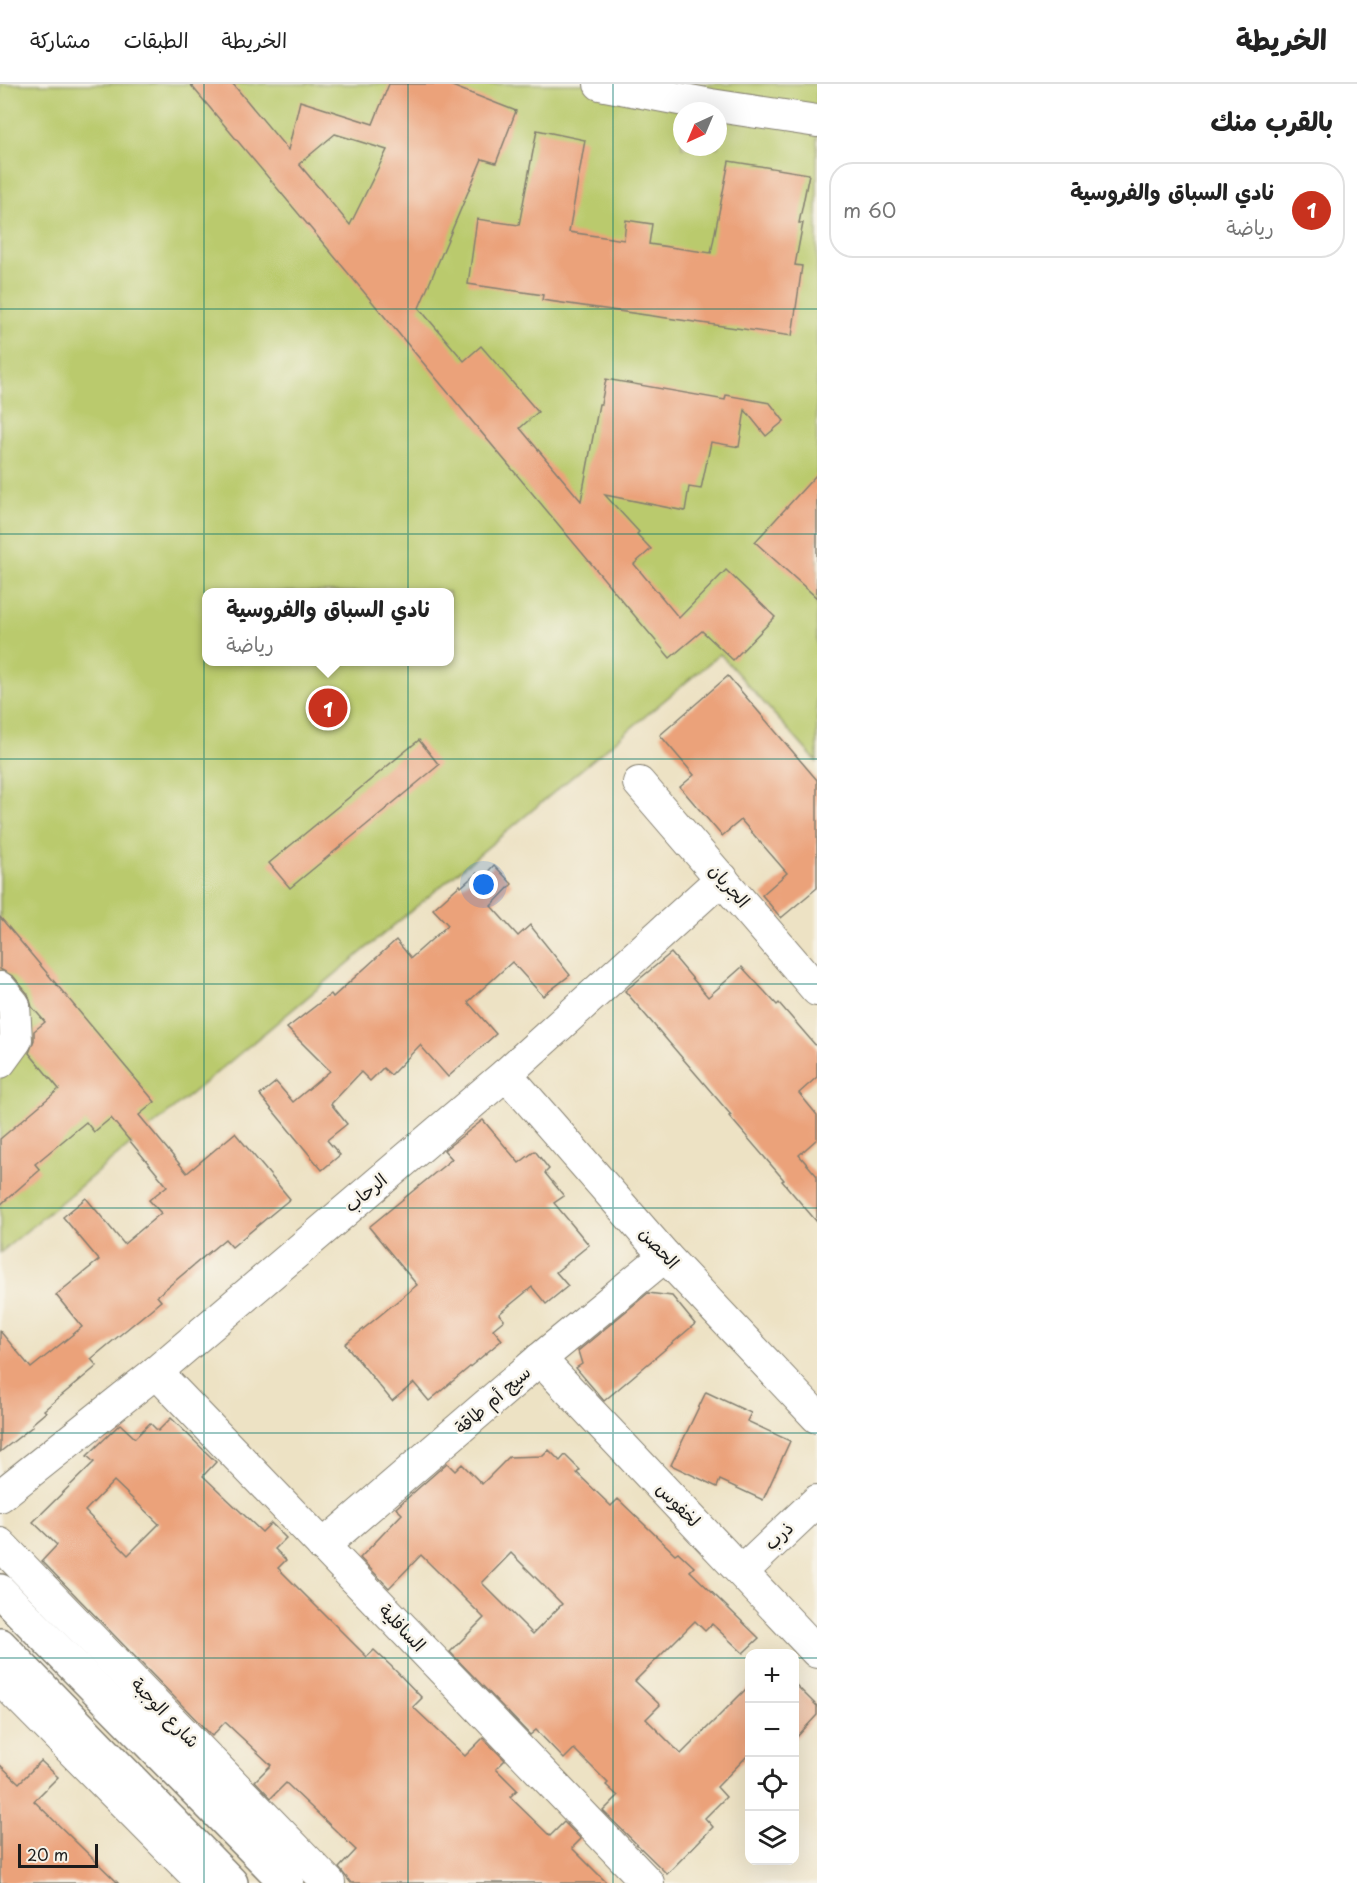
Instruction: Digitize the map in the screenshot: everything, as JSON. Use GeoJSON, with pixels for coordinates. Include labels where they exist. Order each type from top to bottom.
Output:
{"type":"FeatureCollection","features":[{"type":"Feature","properties":{"kind":"street"},"geometry":{"type":"LineString","coordinates":[[600,84],[711,105],[817,121]]}},
{"type":"Feature","properties":{"kind":"street","name":"الجريان"},"geometry":{"type":"LineString","coordinates":[[639,783],[817,990]]}},
{"type":"Feature","properties":{"kind":"street","name":"الرحاب"},"geometry":{"type":"LineString","coordinates":[[0,1496],[156,1372],[506,1074],[722,878]]}},
{"type":"Feature","properties":{"kind":"street"},"geometry":{"type":"LineString","coordinates":[[0,988],[14,1005],[16,1040],[0,1062]]}},
{"type":"Feature","properties":{"kind":"street","name":"الحصن"},"geometry":{"type":"LineString","coordinates":[[506,1074],[664,1256],[817,1417]]}},
{"type":"Feature","properties":{"kind":"street","name":"سيج أم طاقة"},"geometry":{"type":"LineString","coordinates":[[322,1546],[664,1256]]}},
{"type":"Feature","properties":{"kind":"street","name":"لخفوس"},"geometry":{"type":"LineString","coordinates":[[540,1359],[817,1652]]}},
{"type":"Feature","properties":{"kind":"street","name":"السافلية"},"geometry":{"type":"LineString","coordinates":[[156,1372],[648,1883]]}},
{"type":"Feature","properties":{"kind":"street","name":"ذرب"},"geometry":{"type":"LineString","coordinates":[[742,1572],[817,1501]]}},
{"type":"Feature","properties":{"kind":"street","name":"شارع الوجبة"},"geometry":{"type":"LineString","coordinates":[[0,1544],[329,1883]]}},
{"type":"Feature","properties":{"kind":"street","name":"شارع الوجبة"},"geometry":{"type":"LineString","coordinates":[[0,1591],[287,1883]]}},
{"type":"Feature","properties":{"kind":"street"},"geometry":{"type":"LineString","coordinates":[[0,1645],[207,1882]]}},
{"type":"Feature","properties":{"kind":"street"},"geometry":{"type":"LineString","coordinates":[[0,1678],[207,1882]]}},
{"type":"Feature","properties":{"kind":"green space"},"geometry":{"type":"Polygon","coordinates":[[[0,84],[817,84],[817,762],[720,654],[0,1253],[0,84]]]}},
{"type":"Feature","properties":{"kind":"building"},"geometry":{"type":"Polygon","coordinates":[[[190,84],[233,84],[288,150],[300,101],[373,124],[389,84],[447,84],[516,111],[496,163],[482,159],[419,308],[464,361],[481,346],[538,412],[520,428],[581,501],[599,404],[601,404],[606,379],[725,400],[726,395],[770,403],[784,421],[766,436],[745,410],[739,447],[711,442],[701,489],[689,487],[685,511],[605,495],[639,532],[637,534],[651,549],[634,564],[679,618],[726,570],[775,617],[733,660],[702,631],[670,658],[190,84]],[[335,134],[299,164],[350,225],[387,150],[335,134]]]}},
{"type":"Feature","properties":{"kind":"building"},"geometry":{"type":"Polygon","coordinates":[[[537,130],[585,140],[569,232],[624,240],[626,220],[652,224],[649,244],[711,253],[729,161],[809,174],[799,223],[803,223],[795,265],[802,266],[792,336],[542,300],[543,295],[468,284],[477,219],[519,225],[537,130]]]}},
{"type":"Feature","properties":{"kind":"building"},"geometry":{"type":"Polygon","coordinates":[[[817,474],[817,598],[755,542],[817,474]]]}},
{"type":"Feature","properties":{"kind":"building"},"geometry":{"type":"Polygon","coordinates":[[[728,676],[817,780],[817,888],[781,918],[762,895],[787,873],[741,820],[722,836],[680,787],[694,775],[660,735],[728,676]]]}},
{"type":"Feature","properties":{"kind":"building"},"geometry":{"type":"Polygon","coordinates":[[[419,740],[439,765],[290,888],[269,863],[419,740]]]}},
{"type":"Feature","properties":{"kind":"building"},"geometry":{"type":"Polygon","coordinates":[[[494,865],[512,884],[491,906],[518,936],[530,925],[570,975],[543,996],[512,962],[468,1002],[496,1034],[448,1077],[420,1045],[391,1075],[383,1068],[370,1081],[361,1072],[331,1104],[347,1124],[327,1140],[340,1155],[322,1170],[260,1095],[276,1082],[293,1102],[330,1071],[287,1028],[331,994],[333,997],[396,940],[411,958],[448,925],[433,909],[460,885],[461,887],[477,873],[482,878],[494,865]]]}},
{"type":"Feature","properties":{"kind":"building"},"geometry":{"type":"Polygon","coordinates":[[[0,917],[155,1102],[139,1115],[187,1173],[235,1133],[290,1199],[232,1247],[225,1239],[157,1296],[161,1301],[91,1359],[97,1366],[44,1410],[46,1412],[32,1424],[33,1426],[0,1452],[0,1331],[31,1368],[82,1327],[56,1295],[99,1260],[63,1217],[86,1198],[124,1244],[161,1213],[149,1200],[167,1186],[111,1118],[94,1132],[86,1122],[35,1164],[40,1170],[0,1205],[0,1139],[59,1089],[29,1053],[34,1040],[34,1031],[45,1022],[32,1007],[28,994],[14,977],[0,969],[0,917]]]}},
{"type":"Feature","properties":{"kind":"building"},"geometry":{"type":"Polygon","coordinates":[[[671,953],[708,997],[742,967],[777,1005],[779,1003],[817,1047],[817,1077],[799,1093],[817,1115],[817,1139],[799,1155],[817,1176],[817,1222],[729,1116],[731,1115],[625,991],[671,953]]]}},
{"type":"Feature","properties":{"kind":"building"},"geometry":{"type":"Polygon","coordinates":[[[483,1120],[519,1163],[535,1151],[549,1169],[545,1173],[564,1196],[554,1203],[589,1245],[556,1272],[568,1286],[546,1304],[532,1287],[499,1314],[504,1320],[493,1329],[502,1340],[429,1401],[414,1383],[392,1401],[345,1344],[417,1285],[369,1227],[452,1159],[444,1150],[483,1120]]]}},
{"type":"Feature","properties":{"kind":"building"},"geometry":{"type":"Polygon","coordinates":[[[648,1293],[672,1296],[695,1324],[604,1401],[576,1368],[582,1364],[578,1351],[648,1293]]]}},
{"type":"Feature","properties":{"kind":"building"},"geometry":{"type":"Polygon","coordinates":[[[706,1392],[751,1413],[747,1421],[790,1441],[763,1500],[720,1480],[717,1487],[671,1465],[706,1392]]]}},
{"type":"Feature","properties":{"kind":"building"},"geometry":{"type":"Polygon","coordinates":[[[171,1418],[216,1462],[203,1476],[262,1532],[271,1523],[286,1538],[275,1549],[286,1560],[278,1568],[367,1657],[374,1650],[391,1666],[422,1698],[413,1707],[465,1756],[483,1738],[505,1760],[496,1769],[517,1790],[510,1797],[550,1836],[564,1822],[581,1839],[572,1848],[607,1883],[351,1883],[339,1868],[356,1850],[286,1783],[271,1798],[255,1781],[271,1765],[225,1722],[212,1736],[42,1561],[57,1545],[33,1522],[94,1462],[87,1456],[120,1424],[135,1438],[150,1423],[158,1431],[171,1418]],[[114,1481],[85,1511],[128,1555],[159,1524],[114,1481]]]}},
{"type":"Feature","properties":{"kind":"building"},"geometry":{"type":"Polygon","coordinates":[[[549,1450],[560,1461],[565,1455],[580,1470],[577,1473],[611,1506],[618,1499],[675,1554],[678,1552],[694,1567],[690,1571],[759,1638],[743,1653],[712,1624],[705,1631],[695,1621],[635,1681],[660,1705],[646,1719],[681,1754],[745,1690],[745,1758],[717,1787],[726,1797],[705,1818],[713,1827],[667,1874],[603,1811],[618,1796],[606,1785],[608,1783],[574,1749],[564,1759],[536,1730],[530,1735],[450,1652],[484,1618],[421,1555],[389,1588],[360,1558],[402,1514],[396,1508],[447,1463],[455,1471],[462,1464],[482,1484],[509,1457],[543,1456],[549,1450]],[[511,1553],[482,1583],[533,1634],[562,1604],[511,1553]]]}},
{"type":"Feature","properties":{"kind":"building"},"geometry":{"type":"Polygon","coordinates":[[[799,1688],[817,1706],[817,1715],[799,1735],[799,1688]]]}},
{"type":"Feature","properties":{"kind":"building"},"geometry":{"type":"Polygon","coordinates":[[[41,1761],[58,1777],[34,1801],[118,1883],[0,1883],[0,1765],[19,1783],[41,1761]]]}},
{"type":"Feature","properties":{"kind":"place","name":"نادي السباق والفروسية"},"geometry":{"type":"Point","coordinates":[328,708]}}]}
